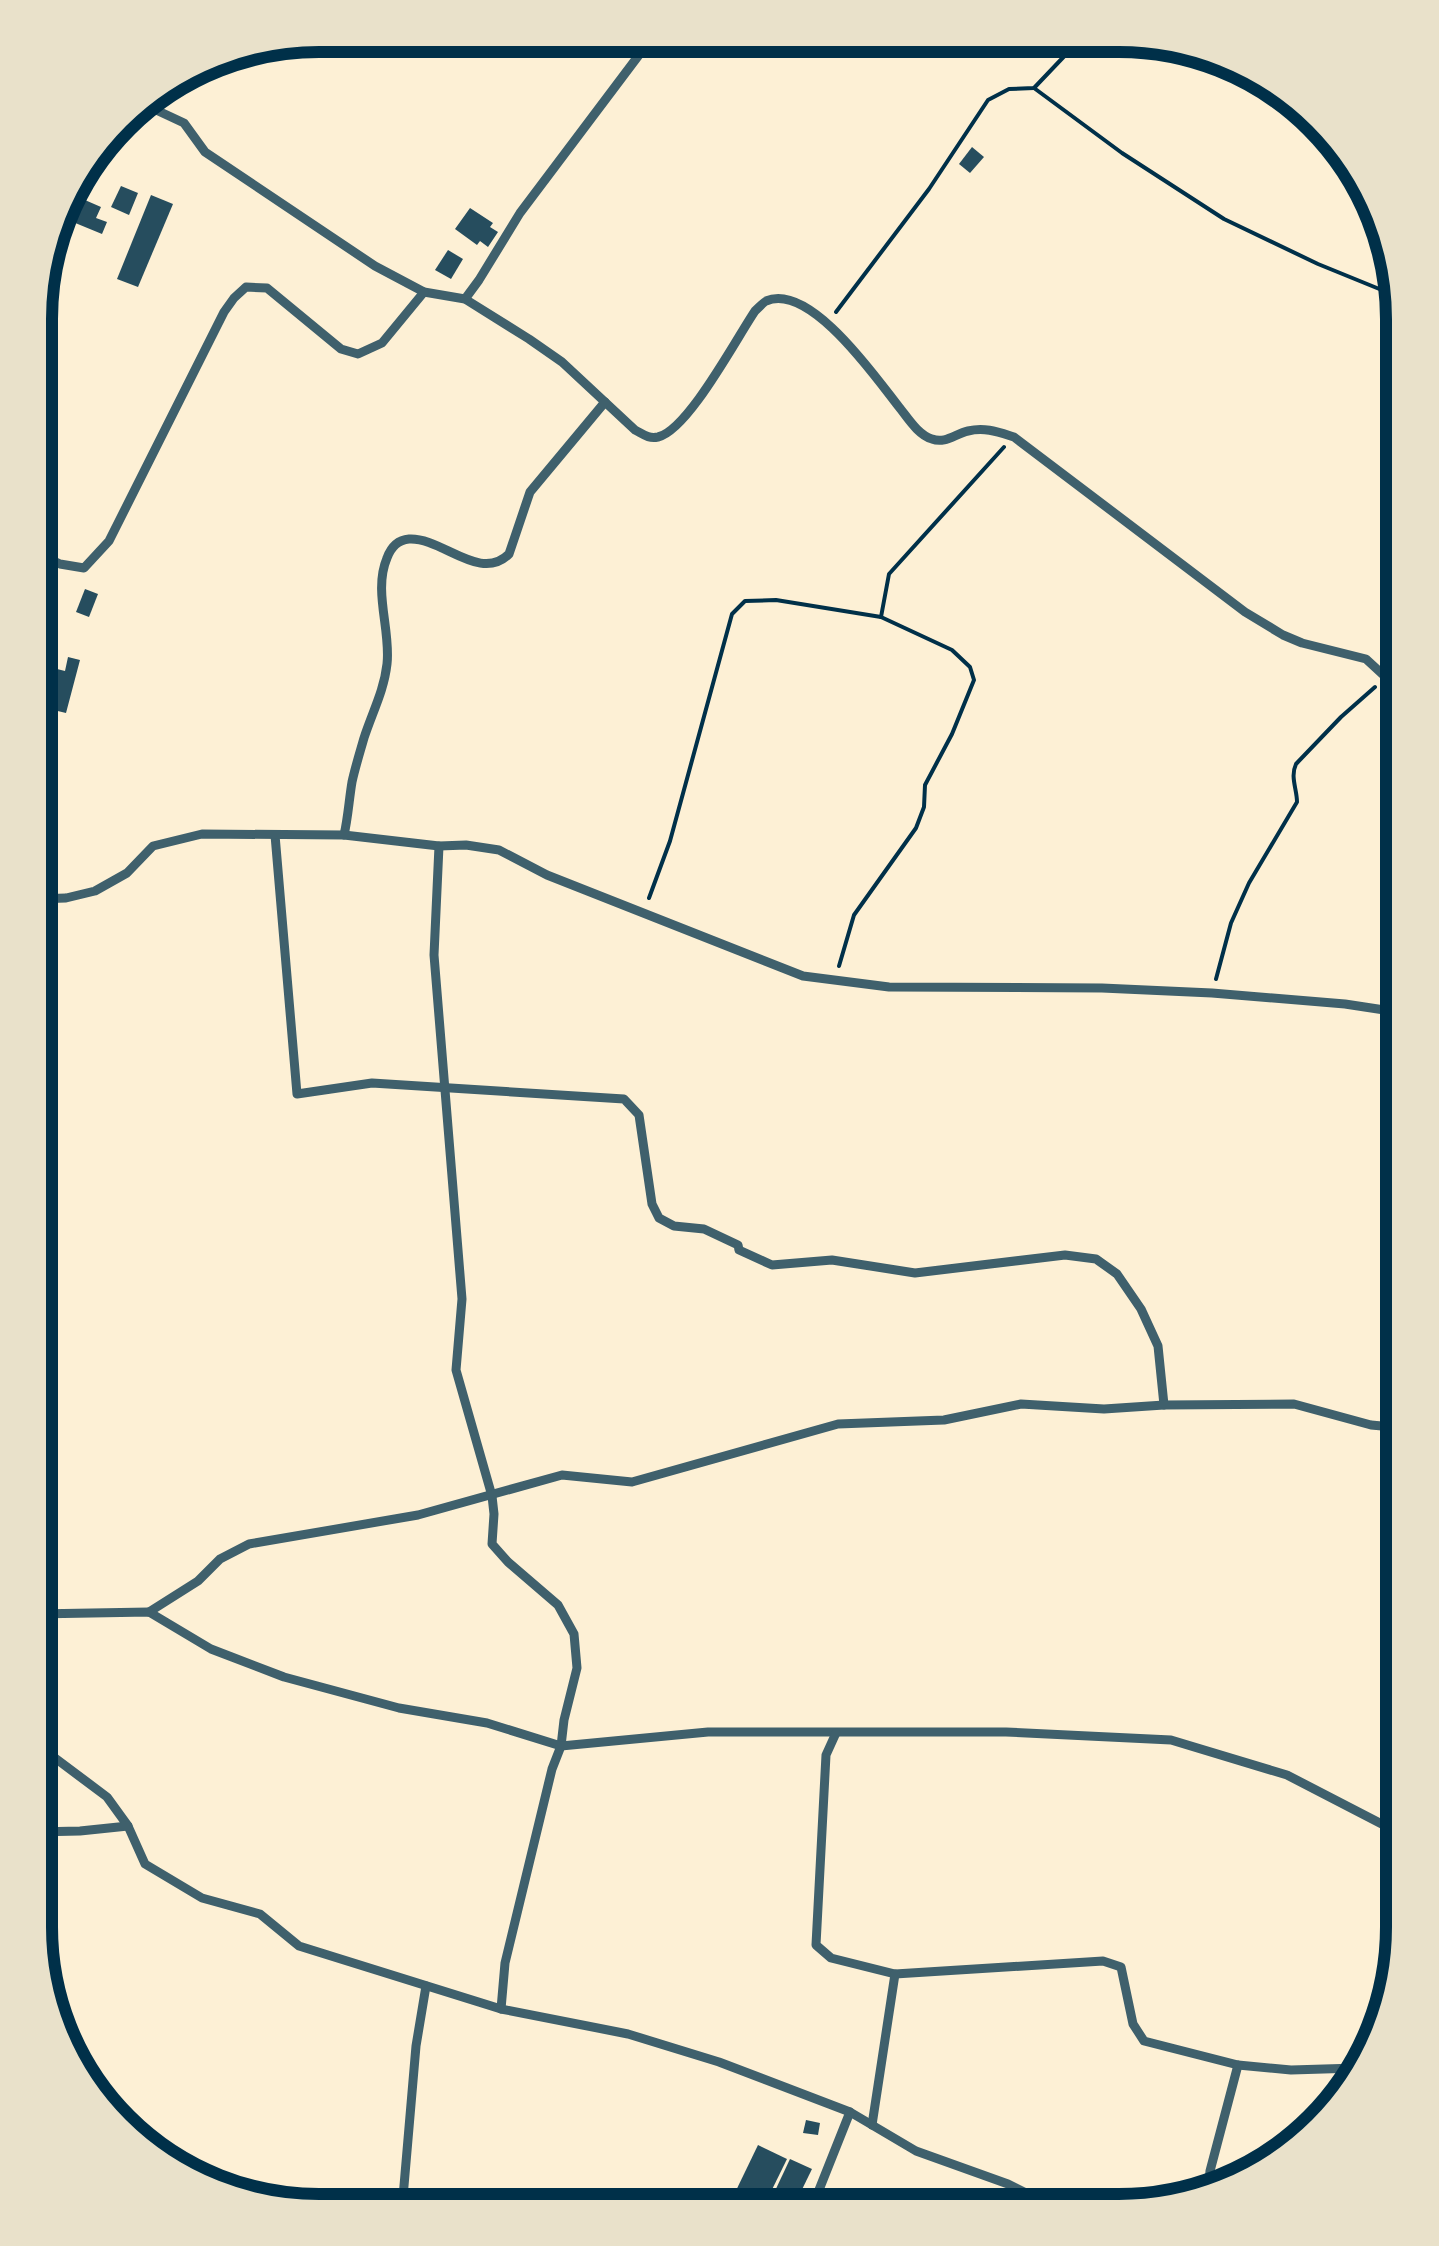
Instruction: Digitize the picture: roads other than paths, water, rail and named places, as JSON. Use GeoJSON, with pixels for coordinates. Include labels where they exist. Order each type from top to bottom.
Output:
{"type":"FeatureCollection","features":[{"type":"Feature","properties":{"kind":"street"},"geometry":{"type":"LineString","coordinates":[[465,299],[520,213],[641,52]]}},
{"type":"Feature","properties":{"kind":"street"},"geometry":{"type":"LineString","coordinates":[[155,109],[184,122],[205,152],[375,266],[424,292],[465,299],[562,362],[636,430],[649,437],[659,437],[682,421],[748,321],[766,301],[784,299],[798,303],[816,312],[851,348],[928,439],[944,441],[968,431],[988,429],[1014,436],[1245,612],[1302,643],[1366,660],[1386,678]]}},
{"type":"Feature","properties":{"kind":"street"},"geometry":{"type":"LineString","coordinates":[[52,560],[84,568],[108,541],[224,312],[246,287],[267,288],[341,349],[358,354],[382,343],[424,292]]}},
{"type":"Feature","properties":{"kind":"street"},"geometry":{"type":"LineString","coordinates":[[344,836],[352,783],[386,673],[388,638],[382,596],[384,570],[392,549],[402,540],[418,540],[483,564],[503,560],[509,554],[530,492],[604,402]]}},
{"type":"Feature","properties":{"kind":"street"},"geometry":{"type":"LineString","coordinates":[[52,898],[95,891],[127,874],[153,846],[202,834],[344,836],[466,845],[499,850],[546,875],[803,976],[889,987],[1212,993],[1386,1010]]}},
{"type":"Feature","properties":{"kind":"street"},"geometry":{"type":"LineString","coordinates":[[276,835],[297,1094],[372,1083],[616,1097],[638,1115],[652,1204],[659,1218],[674,1226],[704,1229],[772,1265],[832,1260],[916,1273],[1065,1255],[1096,1259],[1117,1274],[1142,1308],[1158,1346],[1164,1404]]}},
{"type":"Feature","properties":{"kind":"street"},"geometry":{"type":"LineString","coordinates":[[439,846],[434,955],[462,1299],[456,1370],[492,1496],[492,1544],[558,1606],[574,1634],[577,1668],[505,1963],[501,2009]]}},
{"type":"Feature","properties":{"kind":"street"},"geometry":{"type":"LineString","coordinates":[[52,1614],[149,1612],[198,1581],[220,1558],[249,1544],[418,1515],[562,1475],[632,1482],[838,1424],[944,1420],[1021,1404],[1104,1409],[1164,1404],[1294,1404],[1386,1426]]}},
{"type":"Feature","properties":{"kind":"street"},"geometry":{"type":"LineString","coordinates":[[149,1612],[211,1649],[284,1677],[399,1708],[488,1723],[561,1746],[708,1732],[1006,1732],[1171,1740],[1286,1775],[1386,1826]]}},
{"type":"Feature","properties":{"kind":"street"},"geometry":{"type":"LineString","coordinates":[[836,1733],[826,1755],[816,1945],[831,1958],[895,1974],[1103,1962],[1121,1967],[1133,2024],[1144,2041],[1238,2065],[1290,2070],[1345,2068]]}},
{"type":"Feature","properties":{"kind":"street"},"geometry":{"type":"LineString","coordinates":[[52,1756],[107,1796],[128,1826],[146,1864],[202,1898],[260,1914],[299,1946],[501,2009],[628,2034],[719,2062],[850,2112],[916,2152],[1028,2194]]}},
{"type":"Feature","properties":{"kind":"street"},"geometry":{"type":"LineString","coordinates":[[52,1832],[128,1826]]}},
{"type":"Feature","properties":{"kind":"street"},"geometry":{"type":"LineString","coordinates":[[872,2125],[895,1974]]}},
{"type":"Feature","properties":{"kind":"street"},"geometry":{"type":"LineString","coordinates":[[403,2194],[416,2046],[426,1986]]}},
{"type":"Feature","properties":{"kind":"street"},"geometry":{"type":"LineString","coordinates":[[1209,2177],[1238,2065]]}},
{"type":"Feature","properties":{"kind":"street"},"geometry":{"type":"LineString","coordinates":[[817,2194],[850,2112]]}}]}
